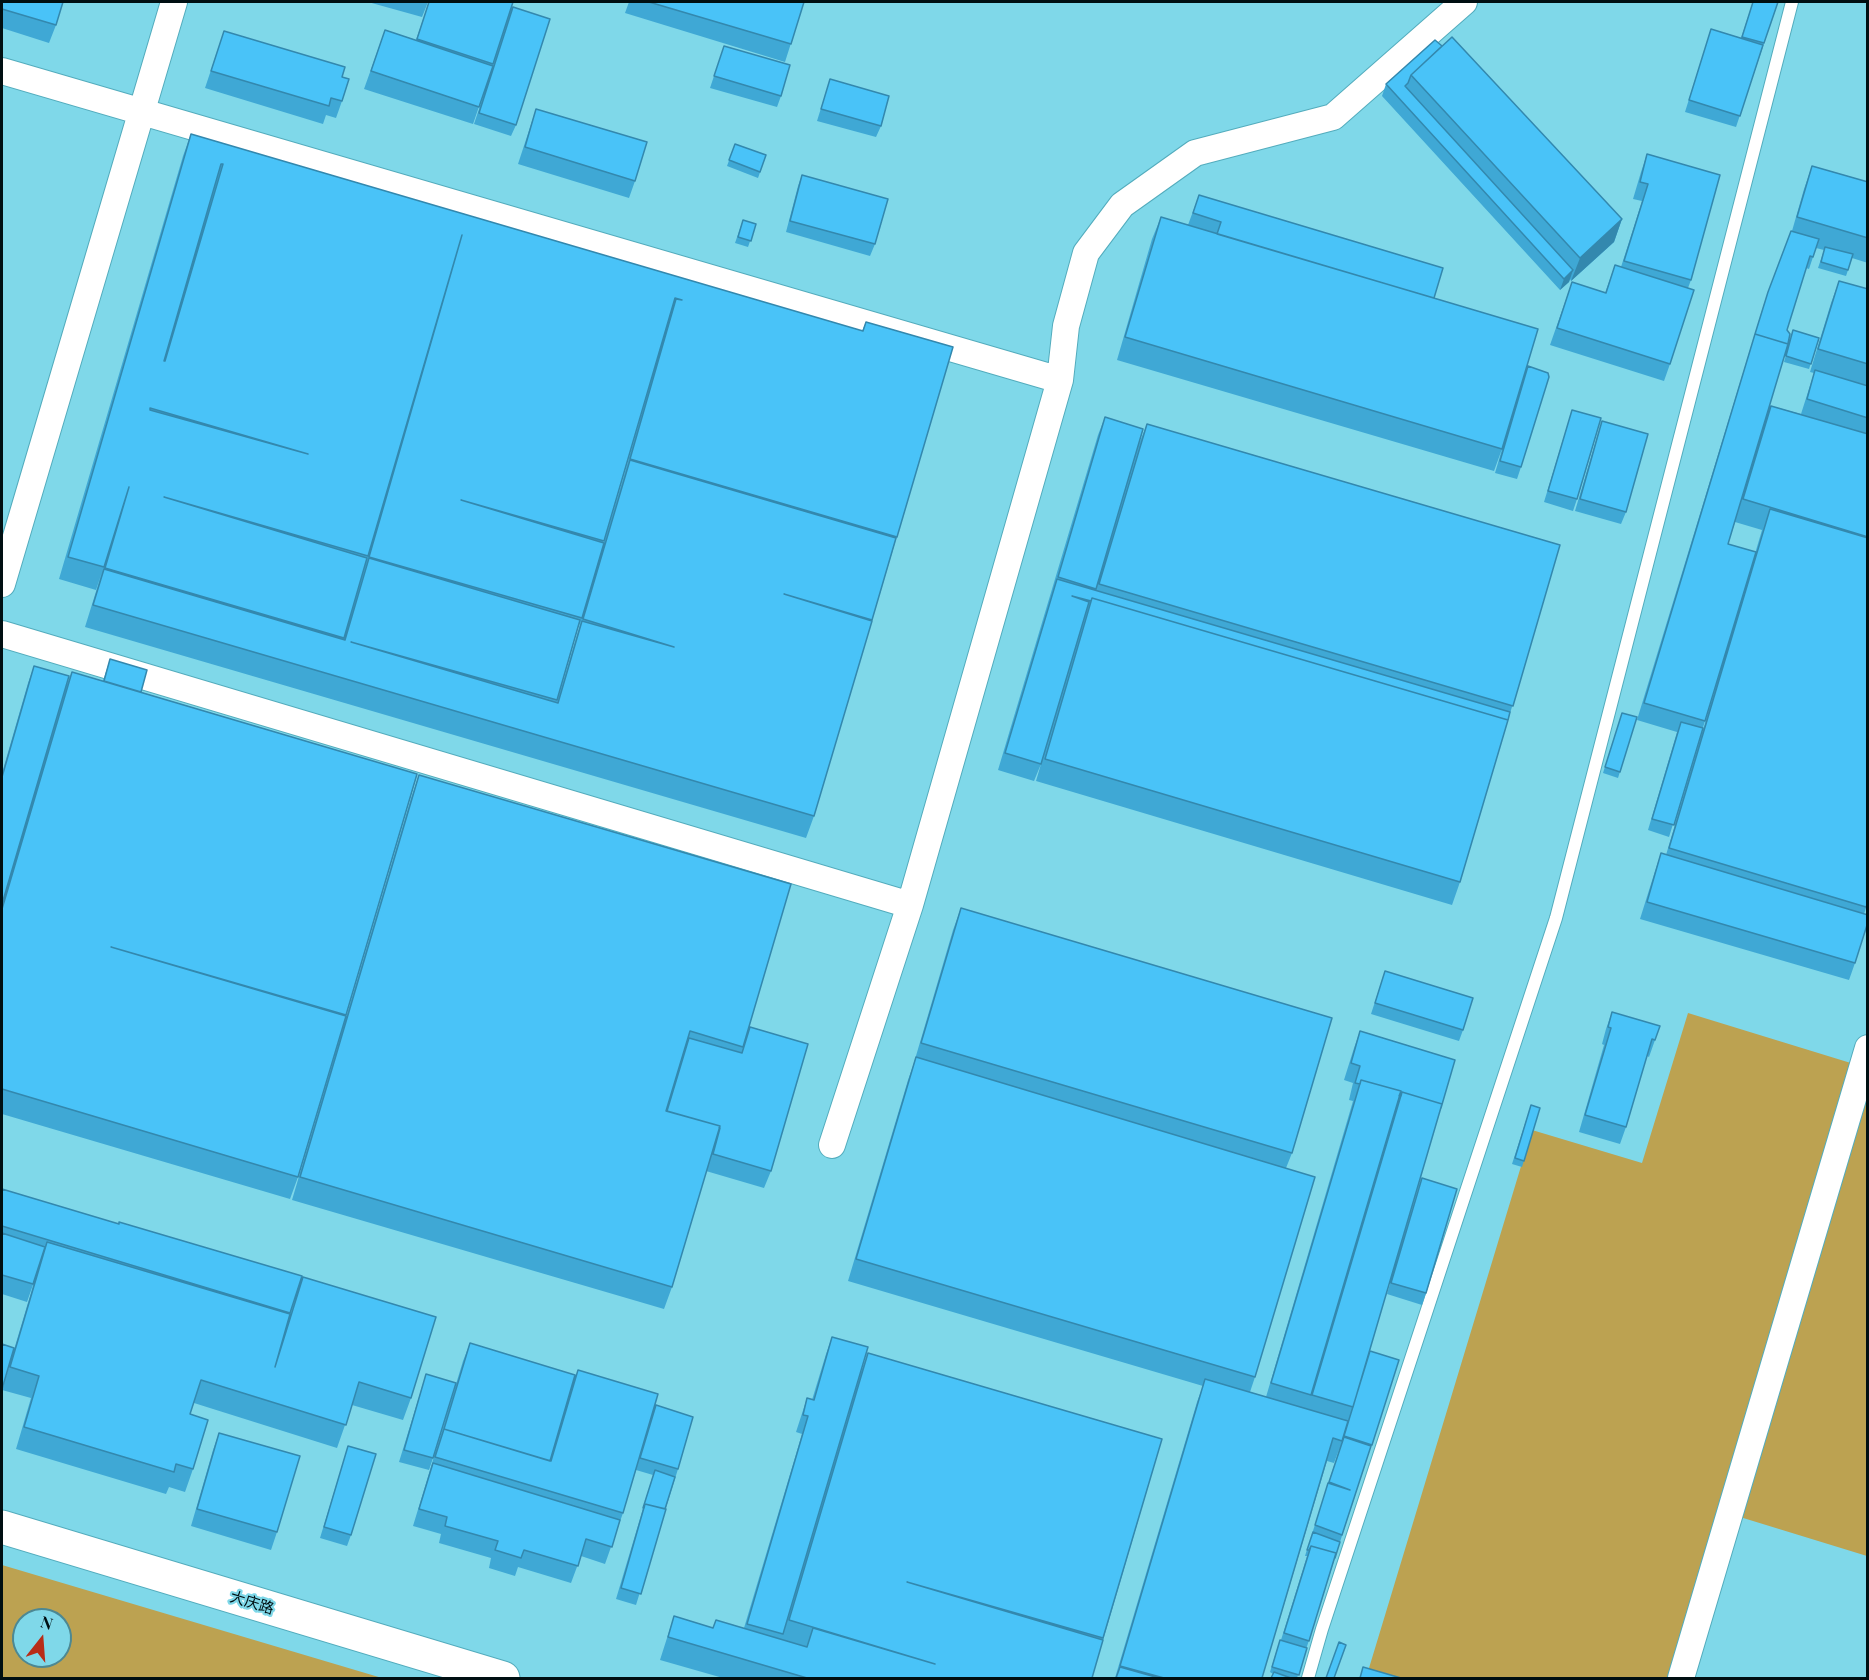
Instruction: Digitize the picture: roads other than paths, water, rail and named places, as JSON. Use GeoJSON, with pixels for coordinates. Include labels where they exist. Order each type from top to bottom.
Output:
{"type":"FeatureCollection","features":[{"type":"Feature","properties":{"kind":"main road","name":"大庆路"},"geometry":{"type":"LineString","coordinates":[[2,1527],[503,1678]]}},
{"type":"Feature","properties":{"kind":"street"},"geometry":{"type":"LineString","coordinates":[[2,584],[174,2]]}},
{"type":"Feature","properties":{"kind":"street"},"geometry":{"type":"LineString","coordinates":[[832,1145],[910,905],[1060,380],[1066,326],[1086,253],[1122,205],[1195,153],[1333,117],[1464,2]]}},
{"type":"Feature","properties":{"kind":"street"},"geometry":{"type":"LineString","coordinates":[[2,70],[1060,380]]}},
{"type":"Feature","properties":{"kind":"street"},"geometry":{"type":"LineString","coordinates":[[2,634],[910,905]]}},
{"type":"Feature","properties":{"kind":"street"},"geometry":{"type":"LineString","coordinates":[[1682,1678],[1868,1048]]}},
{"type":"Feature","properties":{"kind":"lane"},"geometry":{"type":"LineString","coordinates":[[1308,1678],[1325,1618],[1556,918],[1792,2]]}}]}
